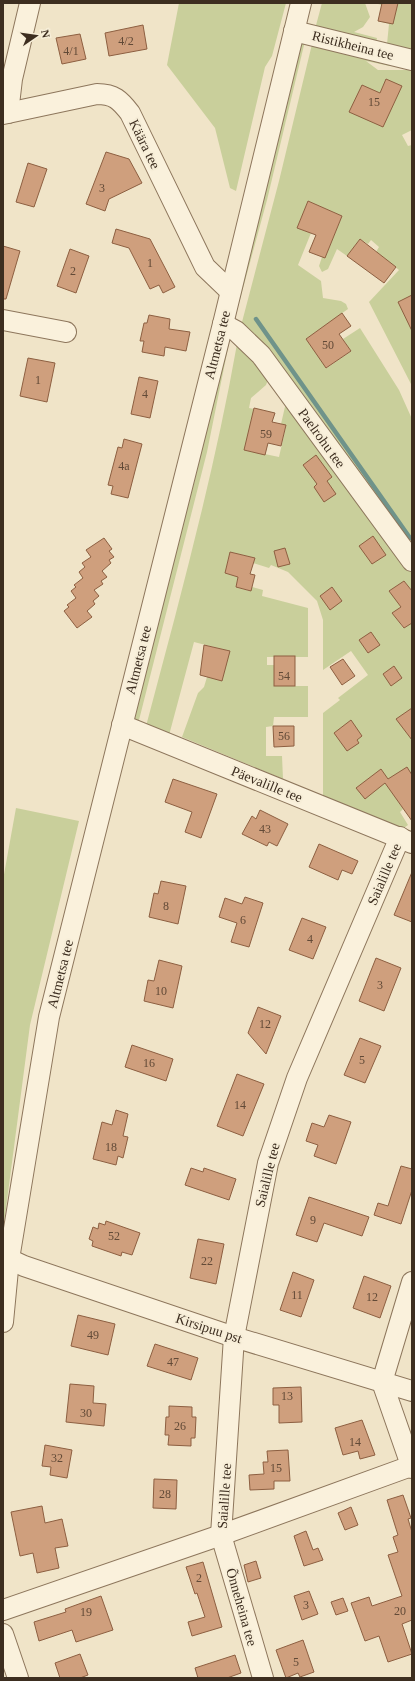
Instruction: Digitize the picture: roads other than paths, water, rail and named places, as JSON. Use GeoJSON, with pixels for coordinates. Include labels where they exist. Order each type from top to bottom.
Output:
{"type":"FeatureCollection","features":[{"type":"Feature","properties":{"kind":"street"},"geometry":{"type":"LineString","coordinates":[[6,114],[12,79],[30,3]]}},
{"type":"Feature","properties":{"kind":"street","name":"Altmetsa tee"},"geometry":{"type":"LineString","coordinates":[[3,1322],[9,1258],[50,1017],[223,324],[301,3]]}},
{"type":"Feature","properties":{"kind":"street","name":"Ristikheina tee"},"geometry":{"type":"LineString","coordinates":[[294,31],[412,60]]}},
{"type":"Feature","properties":{"kind":"street","name":"Käära tee"},"geometry":{"type":"LineString","coordinates":[[6,114],[97,94],[109,94],[119,100],[130,113],[205,267],[230,291]]}},
{"type":"Feature","properties":{"kind":"street"},"geometry":{"type":"LineString","coordinates":[[3,320],[66,332]]}},
{"type":"Feature","properties":{"kind":"street","name":"Paelrohu tee"},"geometry":{"type":"LineString","coordinates":[[223,324],[236,331],[261,355],[409,552]]}},
{"type":"Feature","properties":{"kind":"street","name":"Päevalille tee"},"geometry":{"type":"LineString","coordinates":[[122,725],[406,840]]}},
{"type":"Feature","properties":{"kind":"street","name":"Saialille tee"},"geometry":{"type":"LineString","coordinates":[[221,1535],[234,1337],[268,1163],[297,1078],[406,840]]}},
{"type":"Feature","properties":{"kind":"street","name":"Kirsipuu pst"},"geometry":{"type":"LineString","coordinates":[[9,1258],[24,1266],[234,1337],[412,1391]]}},
{"type":"Feature","properties":{"kind":"street"},"geometry":{"type":"LineString","coordinates":[[412,1282],[382,1382],[412,1467]]}},
{"type":"Feature","properties":{"kind":"street","name":"Saialille tee"},"geometry":{"type":"LineString","coordinates":[[3,1610],[412,1467]]}},
{"type":"Feature","properties":{"kind":"street","name":"Õnneheina tee"},"geometry":{"type":"LineString","coordinates":[[221,1535],[263,1678]]}},
{"type":"Feature","properties":{"kind":"street"},"geometry":{"type":"LineString","coordinates":[[3,1634],[18,1678]]}},
{"type":"Feature","properties":{"kind":"waterway"},"geometry":{"type":"LineString","coordinates":[[256,319],[410,538]]}}]}
